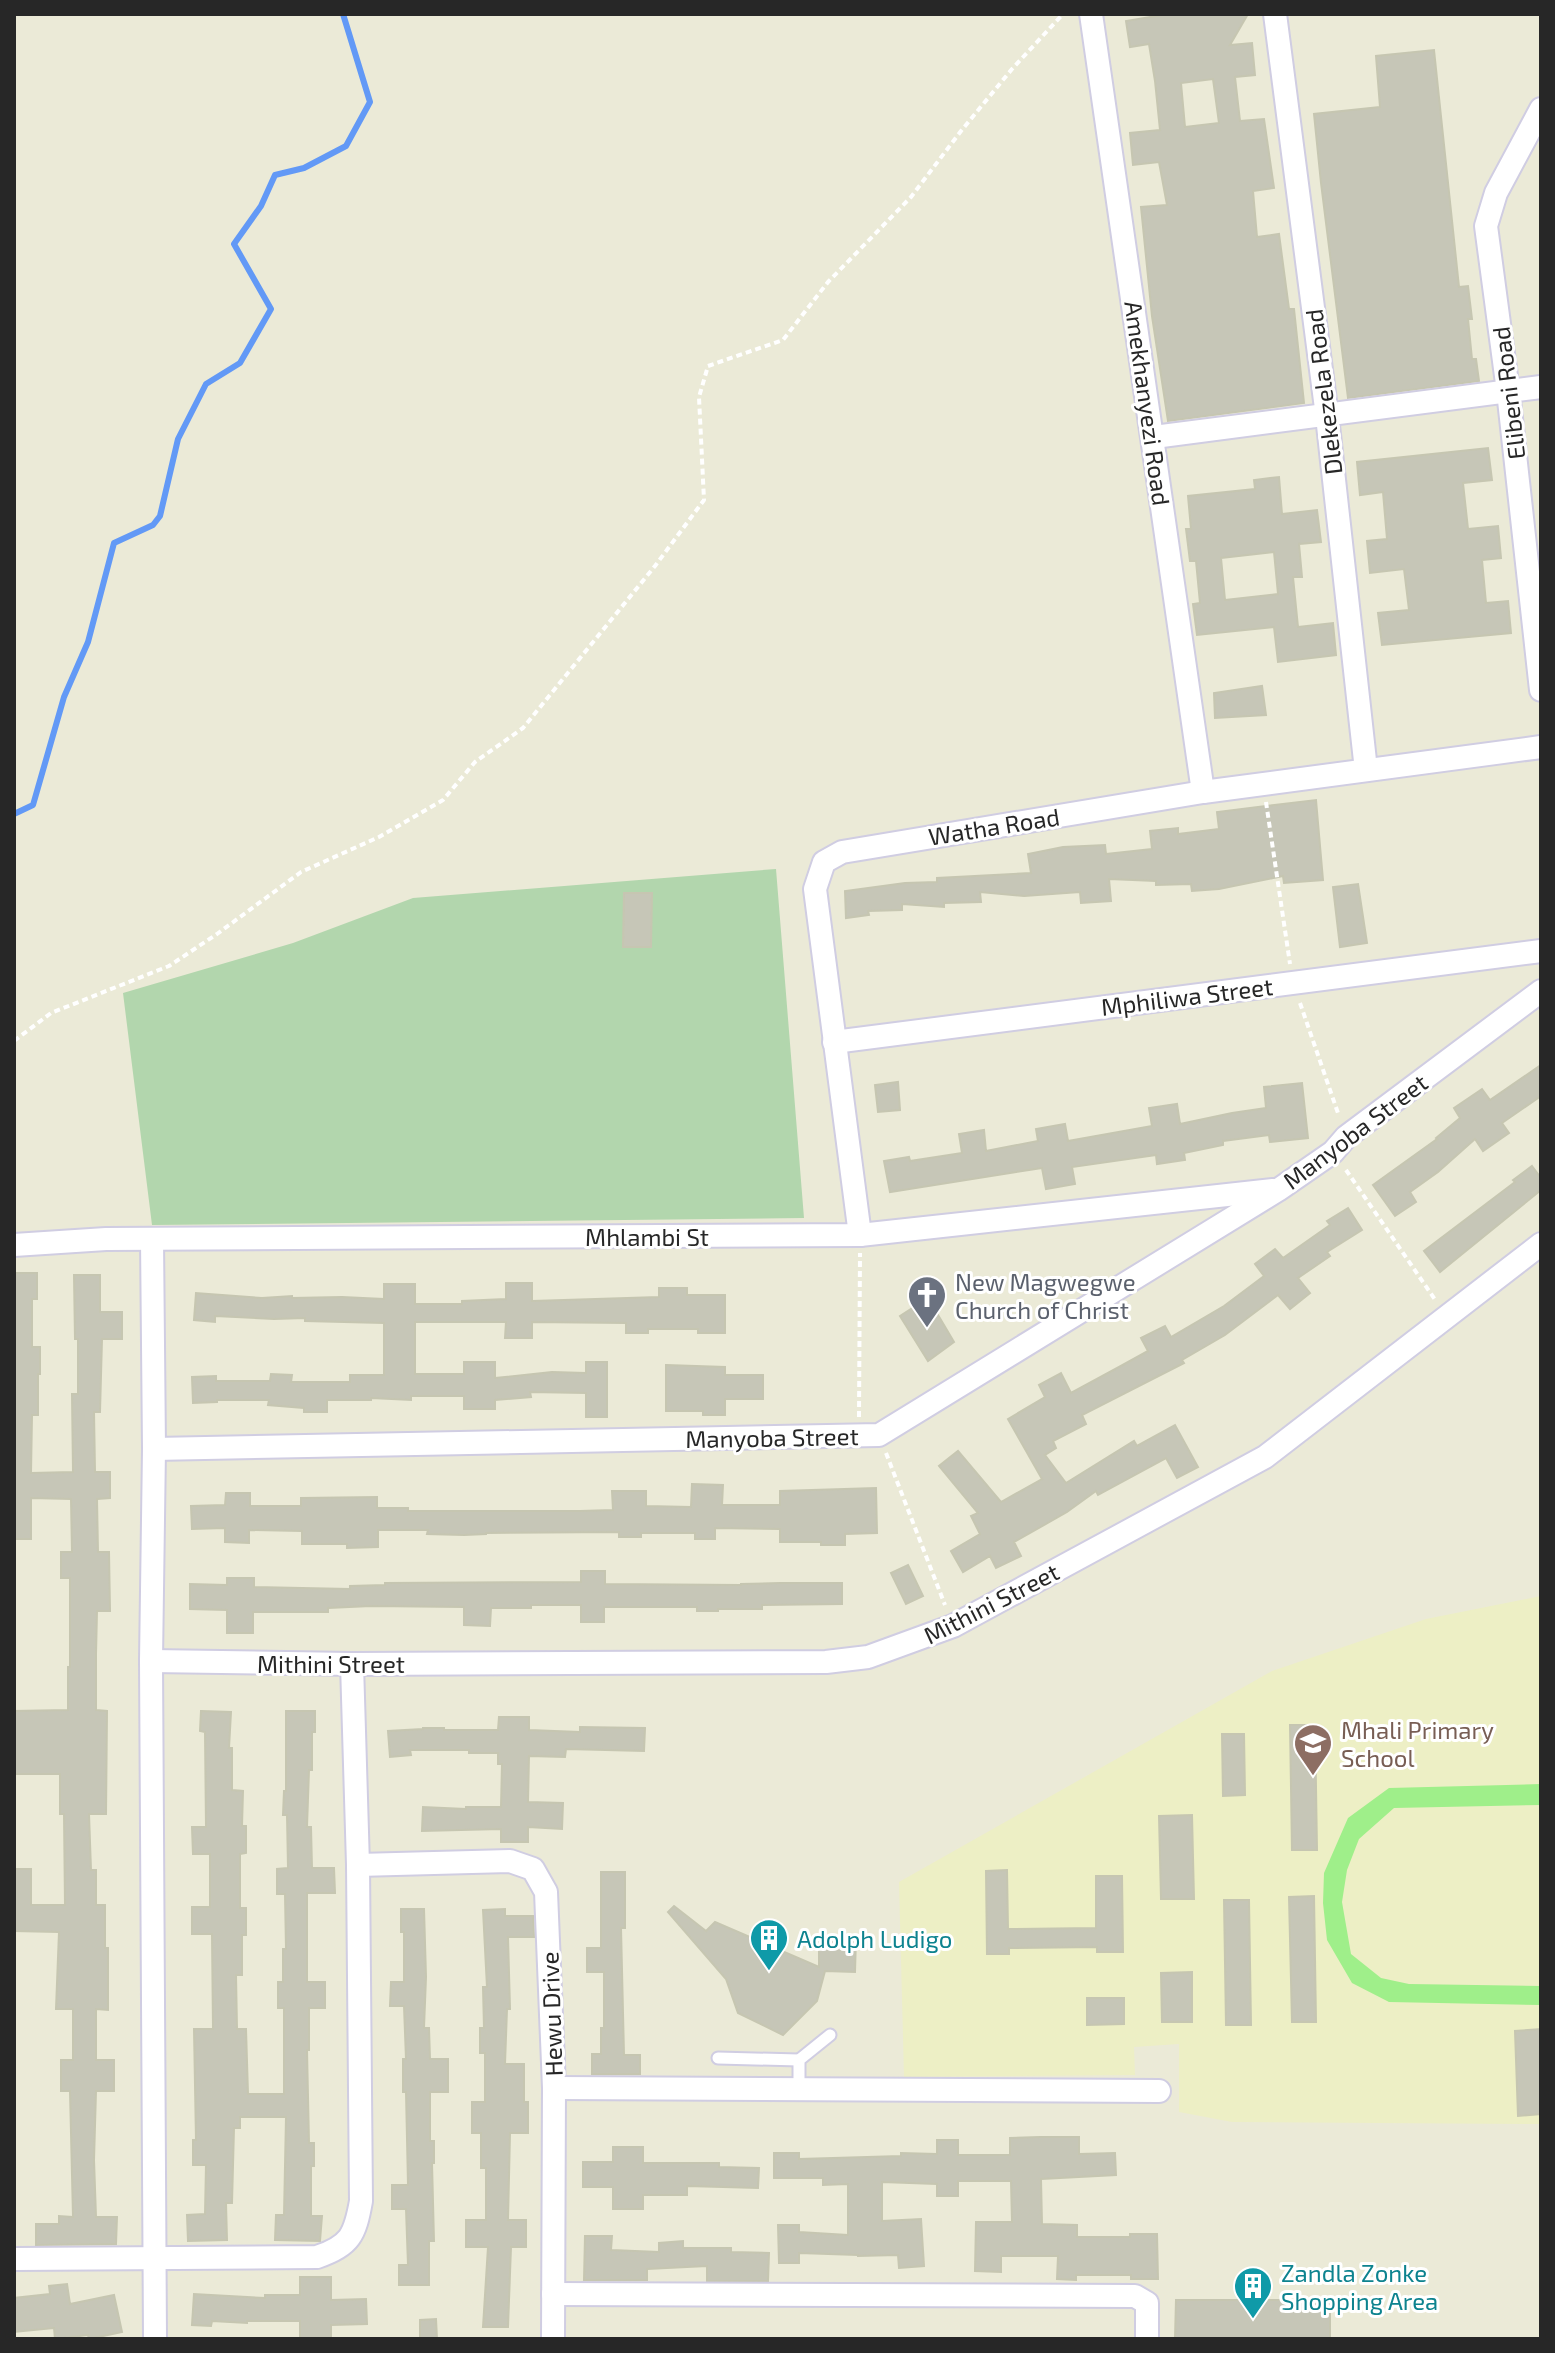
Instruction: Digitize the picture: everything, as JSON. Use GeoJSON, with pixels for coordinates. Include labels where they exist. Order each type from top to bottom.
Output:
{"type":"FeatureCollection","features":[{"type":"Feature","properties":{"kind":"street","name":"Amekhanyezi Road"},"geometry":{"type":"LineString","coordinates":[[1091,14],[1203,792]]}},
{"type":"Feature","properties":{"kind":"street","name":"Dlekezela Road"},"geometry":{"type":"LineString","coordinates":[[1275,14],[1327,416],[1366,770]]}},
{"type":"Feature","properties":{"kind":"street","name":"Elibeni Road"},"geometry":{"type":"LineString","coordinates":[[1541,109],[1496,193],[1486,226],[1508,391],[1541,690]]}},
{"type":"Feature","properties":{"kind":"street"},"geometry":{"type":"LineString","coordinates":[[1154,437],[1541,387]]}},
{"type":"Feature","properties":{"kind":"street","name":"Watha Road"},"geometry":{"type":"LineString","coordinates":[[860,1235],[815,889],[824,862],[842,852],[1203,792],[1541,747]]}},
{"type":"Feature","properties":{"kind":"street","name":"Mphiliwa Street"},"geometry":{"type":"LineString","coordinates":[[834,1042],[1541,951]]}},
{"type":"Feature","properties":{"kind":"street","name":"Manyoba Street"},"geometry":{"type":"LineString","coordinates":[[154,1449],[869,1435],[1278,1190],[1333,1152],[1346,1137],[1541,991]]}},
{"type":"Feature","properties":{"kind":"street","name":"Mhlambi St"},"geometry":{"type":"LineString","coordinates":[[14,1245],[152,1239],[860,1235],[1278,1190]]}},
{"type":"Feature","properties":{"kind":"street"},"geometry":{"type":"LineString","coordinates":[[152,1239],[155,2339]]}},
{"type":"Feature","properties":{"kind":"street","name":"Mithini Street"},"geometry":{"type":"LineString","coordinates":[[151,1661],[352,1664],[826,1662],[868,1657],[953,1626],[1265,1457],[1541,1244]]}},
{"type":"Feature","properties":{"kind":"street"},"geometry":{"type":"LineString","coordinates":[[14,2259],[317,2257],[338,2250],[356,2229],[361,2201],[358,1865],[352,1664]]}},
{"type":"Feature","properties":{"kind":"street","name":"Hewu Drive"},"geometry":{"type":"LineString","coordinates":[[358,1865],[510,1861],[533,1869],[546,1892],[554,2088],[553,2339]]}},
{"type":"Feature","properties":{"kind":"street"},"geometry":{"type":"LineString","coordinates":[[554,2088],[1159,2091]]}},
{"type":"Feature","properties":{"kind":"street"},"geometry":{"type":"LineString","coordinates":[[553,2294],[1135,2296],[1147,2303],[1147,2339]]}},
{"type":"Feature","properties":{"kind":"lane"},"geometry":{"type":"LineString","coordinates":[[718,2058],[799,2060],[830,2035]]}},
{"type":"Feature","properties":{"kind":"lane"},"geometry":{"type":"LineString","coordinates":[[799,2060],[799,2089]]}},
{"type":"Feature","properties":{"kind":"path"},"geometry":{"type":"LineString","coordinates":[[14,1041],[51,1013],[169,966],[301,872],[379,837],[443,800],[475,762],[523,728],[655,566],[704,500],[699,397],[708,366],[783,340],[828,282],[911,197],[1012,69],[1063,14]]}},
{"type":"Feature","properties":{"kind":"path"},"geometry":{"type":"LineString","coordinates":[[1333,1152],[1447,1316]]}},
{"type":"Feature","properties":{"kind":"path"},"geometry":{"type":"LineString","coordinates":[[860,1235],[869,1435],[953,1626]]}},
{"type":"Feature","properties":{"kind":"shaded area"},"geometry":{"type":"Polygon","coordinates":[[[776,869],[804,1218],[152,1225],[123,993],[293,943],[413,898],[776,869]]]}},
{"type":"Feature","properties":{"kind":"shaded area","name":"Mhali Primary School"},"geometry":{"type":"Polygon","coordinates":[[[1541,1596],[1541,2124],[1232,2122],[1179,2112],[1179,2044],[1134,2047],[1135,2075],[904,2077],[899,1882],[1272,1671],[1426,1619],[1541,1596]]]}},
{"type":"Feature","properties":{"kind":"green space"},"geometry":{"type":"Polygon","coordinates":[[[1541,1784],[1541,1805],[1394,1808],[1359,1839],[1347,1870],[1342,1902],[1351,1954],[1381,1978],[1409,1984],[1541,1986],[1541,2005],[1389,2002],[1352,1983],[1327,1940],[1323,1903],[1324,1873],[1348,1818],[1389,1788],[1541,1784]]]}},
{"type":"Feature","properties":{"kind":"building"},"geometry":{"type":"Polygon","coordinates":[[[1168,14],[1248,14],[1230,45],[1252,43],[1255,75],[1235,77],[1240,121],[1264,119],[1274,188],[1253,191],[1257,237],[1279,234],[1289,309],[1294,309],[1304,403],[1168,421],[1152,316],[1141,207],[1167,205],[1159,162],[1133,165],[1130,133],[1160,130],[1155,81],[1149,44],[1130,47],[1126,21],[1168,14]],[[1213,79],[1181,83],[1185,127],[1219,123],[1213,79]]]}},
{"type":"Feature","properties":{"kind":"building"},"geometry":{"type":"Polygon","coordinates":[[[1434,50],[1459,287],[1468,286],[1472,359],[1476,359],[1479,381],[1348,398],[1314,114],[1380,107],[1376,56],[1434,50]]]}},
{"type":"Feature","properties":{"kind":"building"},"geometry":{"type":"Polygon","coordinates":[[[1488,448],[1492,480],[1463,483],[1468,529],[1498,526],[1501,558],[1482,560],[1486,603],[1508,601],[1511,633],[1382,645],[1378,613],[1409,610],[1404,569],[1370,573],[1367,541],[1387,539],[1383,492],[1360,495],[1357,462],[1488,448]]]}},
{"type":"Feature","properties":{"kind":"building"},"geometry":{"type":"Polygon","coordinates":[[[1279,477],[1282,514],[1317,510],[1321,542],[1299,544],[1302,577],[1293,577],[1298,627],[1333,623],[1336,655],[1278,662],[1274,627],[1197,635],[1193,604],[1200,603],[1196,561],[1190,561],[1186,529],[1191,529],[1188,496],[1255,489],[1254,480],[1279,477]],[[1274,552],[1221,558],[1225,600],[1278,594],[1274,552]]]}},
{"type":"Feature","properties":{"kind":"building"},"geometry":{"type":"Polygon","coordinates":[[[1262,686],[1266,715],[1215,718],[1214,693],[1262,686]]]}},
{"type":"Feature","properties":{"kind":"building"},"geometry":{"type":"Polygon","coordinates":[[[1316,800],[1323,880],[1284,883],[1283,876],[1219,889],[1192,891],[1191,884],[1156,885],[1156,881],[1109,879],[1111,901],[1081,903],[1080,892],[1024,896],[980,892],[981,902],[944,903],[944,907],[902,904],[902,910],[868,911],[869,915],[846,918],[845,891],[937,882],[937,878],[1031,873],[1028,854],[1063,847],[1105,845],[1106,854],[1152,849],[1150,831],[1178,828],[1178,834],[1219,829],[1217,812],[1316,800]]]}},
{"type":"Feature","properties":{"kind":"building"},"geometry":{"type":"Polygon","coordinates":[[[1358,884],[1367,943],[1340,947],[1333,887],[1358,884]]]}},
{"type":"Feature","properties":{"kind":"building"},"geometry":{"type":"Polygon","coordinates":[[[624,893],[652,893],[651,947],[623,947],[624,893]]]}},
{"type":"Feature","properties":{"kind":"building"},"geometry":{"type":"Polygon","coordinates":[[[1541,1065],[1541,1096],[1502,1123],[1509,1133],[1483,1151],[1475,1139],[1410,1192],[1416,1202],[1395,1216],[1373,1185],[1437,1139],[1460,1118],[1454,1108],[1482,1089],[1490,1100],[1541,1065]]]}},
{"type":"Feature","properties":{"kind":"building"},"geometry":{"type":"Polygon","coordinates":[[[898,1082],[900,1110],[878,1112],[875,1085],[898,1082]]]}},
{"type":"Feature","properties":{"kind":"building"},"geometry":{"type":"Polygon","coordinates":[[[1302,1083],[1308,1138],[1270,1142],[1269,1135],[1223,1141],[1223,1145],[1184,1153],[1185,1160],[1157,1164],[1156,1155],[1072,1167],[1075,1184],[1046,1189],[1042,1168],[890,1192],[884,1161],[909,1157],[910,1161],[962,1153],[959,1134],[984,1130],[986,1151],[1038,1141],[1036,1129],[1065,1124],[1068,1141],[1152,1126],[1149,1108],[1177,1104],[1180,1124],[1266,1108],[1264,1087],[1302,1083]]]}},
{"type":"Feature","properties":{"kind":"building"},"geometry":{"type":"Polygon","coordinates":[[[1532,1166],[1541,1178],[1541,1190],[1440,1272],[1424,1251],[1532,1166]]]}},
{"type":"Feature","properties":{"kind":"building"},"geometry":{"type":"Polygon","coordinates":[[[1348,1208],[1362,1230],[1327,1252],[1330,1256],[1298,1278],[1310,1293],[1290,1309],[1278,1295],[1225,1335],[1182,1360],[1184,1363],[1082,1415],[1086,1424],[1053,1441],[1056,1448],[1045,1455],[1066,1483],[1134,1441],[1137,1446],[1175,1425],[1198,1467],[1177,1478],[1166,1458],[1098,1495],[1096,1491],[1067,1512],[1014,1542],[1021,1556],[996,1568],[990,1556],[963,1572],[951,1551],[980,1534],[971,1516],[978,1513],[939,1466],[958,1451],[1001,1502],[1042,1479],[1008,1419],[1045,1397],[1039,1385],[1061,1373],[1071,1393],[1148,1351],[1141,1338],[1165,1326],[1171,1337],[1224,1306],[1264,1276],[1255,1264],[1275,1249],[1283,1258],[1330,1225],[1327,1221],[1348,1208]]]}},
{"type":"Feature","properties":{"kind":"building"},"geometry":{"type":"Polygon","coordinates":[[[14,1273],[37,1273],[37,1299],[32,1299],[32,1347],[40,1347],[40,1374],[38,1415],[32,1415],[31,1473],[73,1472],[72,1394],[78,1394],[74,1275],[100,1275],[100,1312],[122,1312],[122,1339],[102,1339],[100,1412],[94,1412],[95,1472],[110,1472],[110,1498],[97,1499],[98,1552],[109,1552],[110,1611],[97,1611],[96,1654],[96,1710],[107,1711],[106,1814],[89,1814],[91,1870],[96,1870],[96,1905],[105,1905],[105,1948],[108,1948],[108,2010],[96,2009],[96,2060],[114,2060],[114,2091],[96,2091],[96,2217],[117,2217],[116,2244],[36,2245],[36,2224],[59,2224],[59,2216],[73,2217],[70,2091],[61,2091],[61,2060],[73,2060],[73,2009],[56,2009],[59,1932],[14,1931],[14,1869],[31,1869],[31,1905],[65,1905],[64,1814],[60,1814],[60,1774],[14,1774],[14,1711],[68,1710],[70,1578],[61,1578],[61,1552],[72,1552],[71,1499],[31,1498],[31,1539],[14,1539],[14,1273]]]}},
{"type":"Feature","properties":{"kind":"building"},"geometry":{"type":"Polygon","coordinates":[[[506,1283],[532,1283],[532,1301],[659,1297],[659,1288],[687,1288],[687,1295],[725,1295],[725,1333],[698,1333],[698,1329],[648,1329],[648,1333],[626,1333],[626,1323],[532,1322],[532,1338],[505,1338],[506,1322],[415,1322],[415,1374],[464,1374],[464,1362],[495,1362],[495,1378],[552,1372],[586,1373],[586,1362],[607,1362],[607,1417],[586,1417],[586,1393],[530,1392],[531,1397],[495,1400],[495,1409],[464,1409],[464,1396],[411,1396],[411,1400],[327,1400],[327,1412],[304,1412],[304,1408],[268,1405],[269,1400],[193,1403],[192,1377],[216,1376],[216,1381],[270,1381],[271,1374],[292,1375],[291,1382],[350,1382],[350,1375],[384,1375],[384,1323],[215,1316],[215,1322],[194,1320],[196,1293],[262,1298],[384,1299],[384,1284],[415,1284],[415,1304],[462,1304],[462,1301],[506,1299],[506,1283]]]}},
{"type":"Feature","properties":{"kind":"building","name":"New Magwegwe Church of Christ"},"geometry":{"type":"Polygon","coordinates":[[[928,1298],[954,1342],[928,1361],[900,1316],[928,1298]]]}},
{"type":"Feature","properties":{"kind":"building"},"geometry":{"type":"Polygon","coordinates":[[[666,1365],[725,1367],[725,1375],[763,1375],[763,1399],[725,1399],[725,1415],[703,1415],[703,1411],[666,1411],[666,1365]]]}},
{"type":"Feature","properties":{"kind":"building"},"geometry":{"type":"Polygon","coordinates":[[[692,1484],[723,1485],[722,1505],[780,1505],[780,1491],[876,1488],[877,1533],[845,1534],[845,1545],[821,1545],[821,1542],[780,1542],[780,1529],[715,1528],[715,1539],[695,1539],[695,1533],[641,1533],[641,1537],[619,1537],[619,1532],[464,1535],[427,1534],[428,1530],[378,1530],[378,1547],[347,1548],[347,1544],[302,1544],[302,1531],[249,1530],[249,1543],[225,1542],[225,1528],[192,1529],[191,1506],[225,1505],[226,1493],[250,1493],[250,1506],[301,1506],[301,1498],[377,1497],[377,1508],[408,1508],[408,1511],[580,1511],[613,1510],[612,1491],[646,1491],[646,1506],[691,1507],[692,1484]]]}},
{"type":"Feature","properties":{"kind":"building"},"geometry":{"type":"Polygon","coordinates":[[[908,1565],[923,1596],[906,1604],[891,1573],[908,1565]]]}},
{"type":"Feature","properties":{"kind":"building"},"geometry":{"type":"Polygon","coordinates":[[[581,1571],[605,1571],[605,1584],[842,1583],[842,1604],[762,1605],[762,1609],[718,1611],[697,1611],[697,1607],[604,1607],[604,1622],[581,1622],[581,1605],[531,1605],[531,1608],[491,1608],[490,1626],[464,1625],[464,1607],[328,1608],[328,1612],[253,1612],[253,1633],[227,1633],[227,1610],[190,1609],[190,1584],[227,1585],[227,1578],[254,1578],[254,1587],[350,1589],[350,1586],[385,1583],[581,1582],[581,1571]]]}},
{"type":"Feature","properties":{"kind":"building"},"geometry":{"type":"Polygon","coordinates":[[[201,1711],[231,1712],[229,1748],[232,1748],[232,1790],[243,1791],[242,1826],[246,1826],[246,1853],[240,1854],[240,1908],[246,1908],[246,1935],[242,1935],[242,1975],[236,1975],[237,2029],[246,2029],[248,2094],[284,2094],[284,2008],[278,2008],[278,1982],[283,1982],[283,1949],[286,1949],[285,1894],[277,1894],[277,1869],[288,1868],[287,1815],[283,1815],[286,1711],[315,1711],[307,1827],[311,1827],[312,1868],[334,1868],[335,1893],[307,1893],[307,1982],[325,1982],[325,2008],[309,2008],[307,2050],[309,2143],[314,2143],[311,2216],[322,2216],[320,2241],[275,2240],[276,2215],[284,2215],[286,2117],[240,2117],[240,2128],[234,2128],[232,2203],[226,2203],[227,2240],[188,2241],[187,2215],[205,2214],[206,2165],[193,2165],[193,2140],[196,2140],[194,2029],[213,2029],[212,1934],[192,1934],[192,1907],[210,1907],[210,1854],[193,1854],[192,1827],[206,1827],[205,1732],[200,1731],[201,1711]]]}},
{"type":"Feature","properties":{"kind":"building"},"geometry":{"type":"Polygon","coordinates":[[[499,1717],[529,1717],[529,1730],[580,1732],[580,1727],[645,1728],[644,1751],[566,1749],[565,1757],[529,1756],[528,1802],[563,1803],[562,1829],[528,1827],[528,1842],[501,1842],[501,1829],[422,1831],[423,1807],[501,1807],[502,1764],[498,1764],[498,1753],[469,1753],[469,1750],[410,1750],[411,1755],[390,1757],[388,1731],[423,1728],[498,1730],[499,1717]]]}},
{"type":"Feature","properties":{"kind":"building"},"geometry":{"type":"Polygon","coordinates":[[[1290,1725],[1315,1725],[1317,1850],[1292,1850],[1290,1725]]]}},
{"type":"Feature","properties":{"kind":"building"},"geometry":{"type":"Polygon","coordinates":[[[1222,1734],[1244,1734],[1245,1795],[1223,1796],[1222,1734]]]}},
{"type":"Feature","properties":{"kind":"building"},"geometry":{"type":"Polygon","coordinates":[[[1192,1815],[1194,1899],[1161,1899],[1159,1816],[1192,1815]]]}},
{"type":"Feature","properties":{"kind":"building"},"geometry":{"type":"Polygon","coordinates":[[[1007,1870],[1008,1929],[1096,1928],[1096,1876],[1122,1876],[1123,1952],[1097,1952],[1097,1947],[1009,1948],[1009,1954],[987,1954],[986,1871],[1007,1870]]]}},
{"type":"Feature","properties":{"kind":"building"},"geometry":{"type":"Polygon","coordinates":[[[601,1872],[625,1872],[625,1928],[621,1928],[624,2055],[640,2055],[640,2074],[592,2074],[592,2054],[601,2054],[604,1972],[587,1972],[587,1948],[601,1948],[601,1872]]]}},
{"type":"Feature","properties":{"kind":"building"},"geometry":{"type":"Polygon","coordinates":[[[1314,1896],[1316,2022],[1292,2022],[1289,1897],[1314,1896]]]}},
{"type":"Feature","properties":{"kind":"building"},"geometry":{"type":"Polygon","coordinates":[[[1224,1900],[1249,1900],[1251,2025],[1226,2025],[1224,1900]]]}},
{"type":"Feature","properties":{"kind":"building","name":"Adolph Ludigo"},"geometry":{"type":"Polygon","coordinates":[[[674,1906],[706,1931],[715,1922],[819,1967],[819,1936],[856,1937],[855,1972],[825,1971],[817,2001],[783,2035],[738,2013],[726,1979],[668,1912],[674,1906]]]}},
{"type":"Feature","properties":{"kind":"building"},"geometry":{"type":"Polygon","coordinates":[[[401,1909],[424,1909],[424,2028],[429,2028],[430,2059],[448,2059],[448,2092],[430,2092],[430,2141],[434,2141],[434,2241],[429,2241],[429,2285],[399,2285],[399,2265],[408,2265],[406,2209],[392,2209],[392,2185],[408,2185],[406,2092],[403,2092],[403,2059],[406,2059],[404,2006],[390,2006],[391,1982],[404,1982],[401,1909]]]}},
{"type":"Feature","properties":{"kind":"building"},"geometry":{"type":"Polygon","coordinates":[[[505,1909],[505,1916],[533,1916],[534,1937],[508,1937],[510,2009],[507,2009],[505,2064],[524,2064],[528,2133],[510,2133],[508,2220],[526,2220],[526,2247],[511,2247],[508,2327],[483,2327],[488,2247],[466,2247],[466,2220],[486,2220],[486,2168],[481,2168],[481,2133],[472,2133],[472,2102],[485,2102],[485,2053],[480,2053],[480,2028],[484,2028],[483,1987],[487,1987],[483,1910],[505,1909]]]}},
{"type":"Feature","properties":{"kind":"building"},"geometry":{"type":"Polygon","coordinates":[[[1192,1972],[1192,2022],[1162,2022],[1161,1973],[1192,1972]]]}},
{"type":"Feature","properties":{"kind":"building"},"geometry":{"type":"Polygon","coordinates":[[[1087,1998],[1124,1998],[1124,2024],[1087,2025],[1087,1998]]]}},
{"type":"Feature","properties":{"kind":"building"},"geometry":{"type":"Polygon","coordinates":[[[1541,2029],[1541,2114],[1518,2116],[1515,2031],[1541,2029]]]}},
{"type":"Feature","properties":{"kind":"building"},"geometry":{"type":"Polygon","coordinates":[[[1079,2137],[1079,2154],[1115,2153],[1116,2175],[1041,2179],[1042,2224],[1077,2225],[1077,2237],[1157,2234],[1158,2279],[1131,2279],[1131,2275],[1076,2275],[1076,2280],[1057,2279],[1058,2256],[1001,2256],[1001,2272],[975,2271],[976,2222],[1012,2222],[1011,2181],[958,2181],[958,2196],[937,2196],[937,2184],[882,2182],[882,2221],[921,2219],[924,2266],[899,2268],[898,2255],[799,2253],[799,2263],[779,2263],[778,2225],[799,2225],[799,2232],[848,2235],[848,2184],[823,2185],[823,2178],[774,2178],[774,2153],[799,2153],[799,2159],[937,2154],[937,2140],[958,2140],[958,2155],[1010,2155],[1010,2138],[1079,2137]]]}},
{"type":"Feature","properties":{"kind":"building"},"geometry":{"type":"Polygon","coordinates":[[[613,2147],[643,2147],[643,2163],[719,2163],[719,2167],[759,2168],[758,2188],[687,2186],[687,2195],[643,2195],[643,2209],[613,2209],[613,2187],[583,2187],[583,2162],[613,2162],[613,2147]]]}},
{"type":"Feature","properties":{"kind":"building"},"geometry":{"type":"Polygon","coordinates":[[[585,2236],[612,2236],[611,2250],[659,2252],[659,2243],[683,2241],[683,2248],[731,2248],[731,2252],[769,2253],[768,2281],[707,2281],[707,2266],[647,2269],[647,2280],[584,2280],[585,2236]]]}},
{"type":"Feature","properties":{"kind":"building"},"geometry":{"type":"Polygon","coordinates":[[[300,2277],[331,2277],[331,2300],[366,2299],[367,2324],[331,2325],[331,2338],[300,2338],[300,2321],[212,2321],[211,2326],[192,2325],[194,2294],[265,2298],[265,2295],[300,2295],[300,2277]]]}},
{"type":"Feature","properties":{"kind":"building"},"geometry":{"type":"Polygon","coordinates":[[[67,2284],[70,2304],[114,2295],[122,2332],[89,2339],[88,2335],[55,2339],[54,2328],[14,2332],[14,2298],[50,2294],[49,2286],[67,2284]]]}},
{"type":"Feature","properties":{"kind":"building","name":"Zandla Zonke Shopping Area"},"geometry":{"type":"Polygon","coordinates":[[[1176,2300],[1330,2300],[1330,2339],[1175,2339],[1176,2300]]]}},
{"type":"Feature","properties":{"kind":"building"},"geometry":{"type":"Polygon","coordinates":[[[436,2319],[437,2339],[420,2339],[420,2320],[436,2319]]]}},
{"type":"Feature","properties":{"kind":"waterway"},"geometry":{"type":"LineString","coordinates":[[14,814],[33,805],[64,697],[88,642],[114,543],[153,525],[160,516],[178,439],[206,384],[240,363],[271,309],[234,244],[261,206],[275,175],[304,168],[346,146],[370,102],[343,14]]}},
{"type":"Feature","properties":{"kind":"place","name":"New Magwegwe Church of Christ"},"geometry":{"type":"Point","coordinates":[927,1329]}},
{"type":"Feature","properties":{"kind":"place","name":"Mhali Primary School"},"geometry":{"type":"Point","coordinates":[1313,1777]}},
{"type":"Feature","properties":{"kind":"place","name":"Adolph Ludigo"},"geometry":{"type":"Point","coordinates":[769,1972]}},
{"type":"Feature","properties":{"kind":"place","name":"Zandla Zonke Shopping Area"},"geometry":{"type":"Point","coordinates":[1253,2320]}}]}
